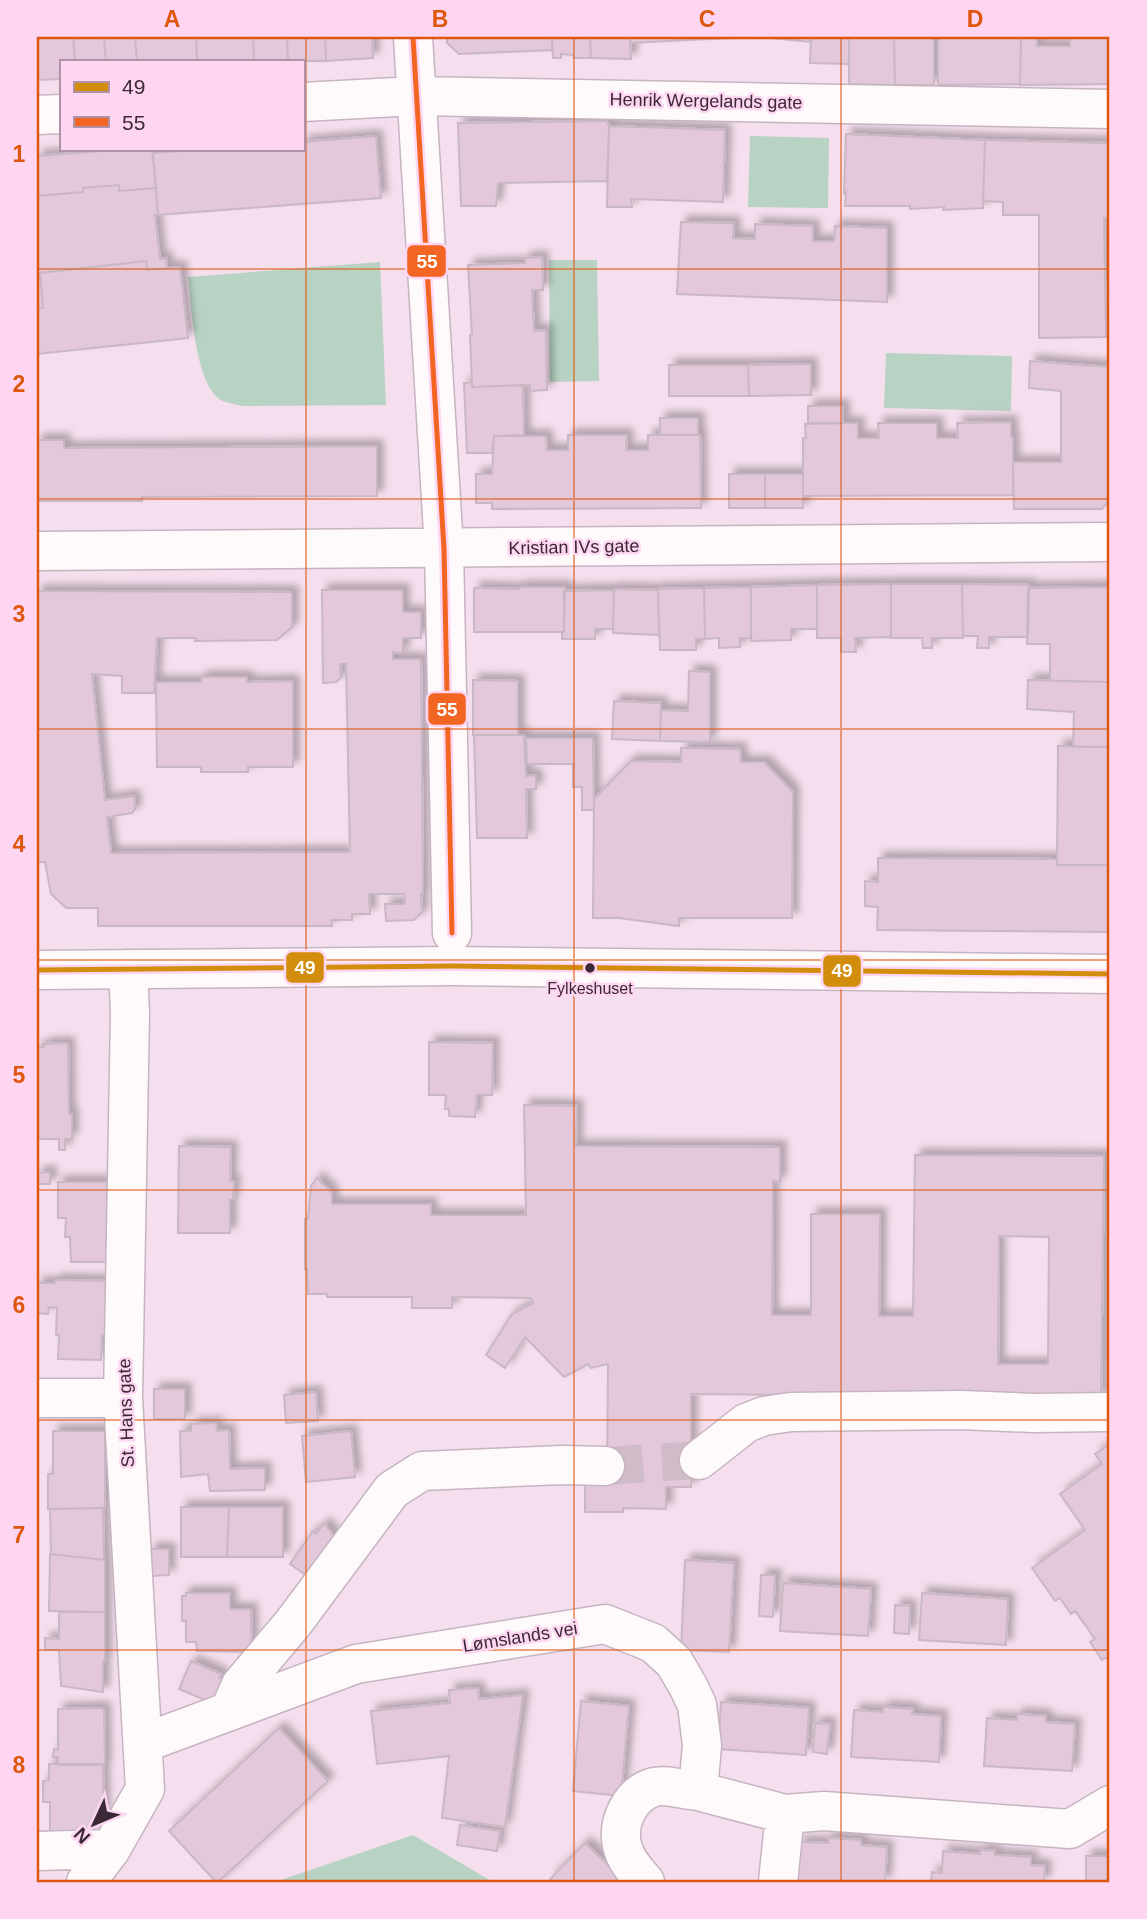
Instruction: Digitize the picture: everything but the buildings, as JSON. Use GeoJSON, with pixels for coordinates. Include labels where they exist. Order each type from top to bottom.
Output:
{"type":"FeatureCollection","features":[{"type":"Feature","properties":{"kind":"street"},"geometry":{"type":"LineString","coordinates":[[413,37],[443,549],[452,933]]}},
{"type":"Feature","properties":{"kind":"street","name":"Henrik Wergelands gate"},"geometry":{"type":"LineString","coordinates":[[304,102],[415,96],[1110,109]]}},
{"type":"Feature","properties":{"kind":"street"},"geometry":{"type":"LineString","coordinates":[[37,115],[60,114]]}},
{"type":"Feature","properties":{"kind":"street","name":"Kristian IVs gate"},"geometry":{"type":"LineString","coordinates":[[37,551],[1110,542]]}},
{"type":"Feature","properties":{"kind":"street"},"geometry":{"type":"LineString","coordinates":[[37,970],[453,966],[1110,974]]}},
{"type":"Feature","properties":{"kind":"street","name":"St. Hans gate"},"geometry":{"type":"LineString","coordinates":[[86,1882],[111,1849],[145,1789],[123,1398],[130,1013],[128,969]]}},
{"type":"Feature","properties":{"kind":"street"},"geometry":{"type":"LineString","coordinates":[[37,1398],[123,1398]]}},
{"type":"Feature","properties":{"kind":"street"},"geometry":{"type":"LineString","coordinates":[[699,1460],[746,1423],[764,1416],[791,1412],[1110,1412]]}},
{"type":"Feature","properties":{"kind":"street"},"geometry":{"type":"LineString","coordinates":[[230,1710],[242,1685],[295,1622],[392,1490],[422,1471],[562,1465],[605,1466]]}},
{"type":"Feature","properties":{"kind":"street","name":"Lømslands vei"},"geometry":{"type":"LineString","coordinates":[[144,1743],[356,1664],[605,1624],[653,1643],[674,1662],[688,1686],[697,1705],[702,1745],[698,1791]]}},
{"type":"Feature","properties":{"kind":"street"},"geometry":{"type":"LineString","coordinates":[[645,1882],[629,1863],[621,1844],[622,1822],[632,1800],[654,1787],[698,1791],[785,1814],[824,1811],[1110,1830]]}},
{"type":"Feature","properties":{"kind":"street"},"geometry":{"type":"LineString","coordinates":[[1070,1829],[1110,1805]]}},
{"type":"Feature","properties":{"kind":"street"},"geometry":{"type":"LineString","coordinates":[[778,1882],[785,1814]]}},
{"type":"Feature","properties":{"kind":"street"},"geometry":{"type":"LineString","coordinates":[[37,1851],[111,1849]]}},
{"type":"Feature","properties":{"kind":"green space"},"geometry":{"type":"Polygon","coordinates":[[[750,136],[829,138],[828,208],[748,207],[750,136]]]}},
{"type":"Feature","properties":{"kind":"green space"},"geometry":{"type":"Polygon","coordinates":[[[549,260],[597,260],[599,381],[550,382],[549,260]]]}},
{"type":"Feature","properties":{"kind":"green space"},"geometry":{"type":"Polygon","coordinates":[[[380,262],[386,405],[242,406],[221,400],[212,391],[205,378],[196,343],[188,277],[380,262]]]}},
{"type":"Feature","properties":{"kind":"green space"},"geometry":{"type":"Polygon","coordinates":[[[886,353],[1012,356],[1011,411],[884,408],[886,353]]]}},
{"type":"Feature","properties":{"kind":"green space"},"geometry":{"type":"Polygon","coordinates":[[[413,1835],[493,1882],[275,1882],[413,1835]]]}},
{"type":"Feature","properties":{"kind":"tunnel"},"geometry":{"type":"LineString","coordinates":[[605,1466],[699,1460]]}},
{"type":"Feature","properties":{"kind":"transit line","name":"55"},"geometry":{"type":"LineString","coordinates":[[413,37],[444,549],[452,933]]}},
{"type":"Feature","properties":{"kind":"transit line","name":"49"},"geometry":{"type":"LineString","coordinates":[[37,970],[453,966],[1110,974]]}},
{"type":"Feature","properties":{"kind":"place","name":"Fylkeshuset"},"geometry":{"type":"Point","coordinates":[590,968]}}]}
